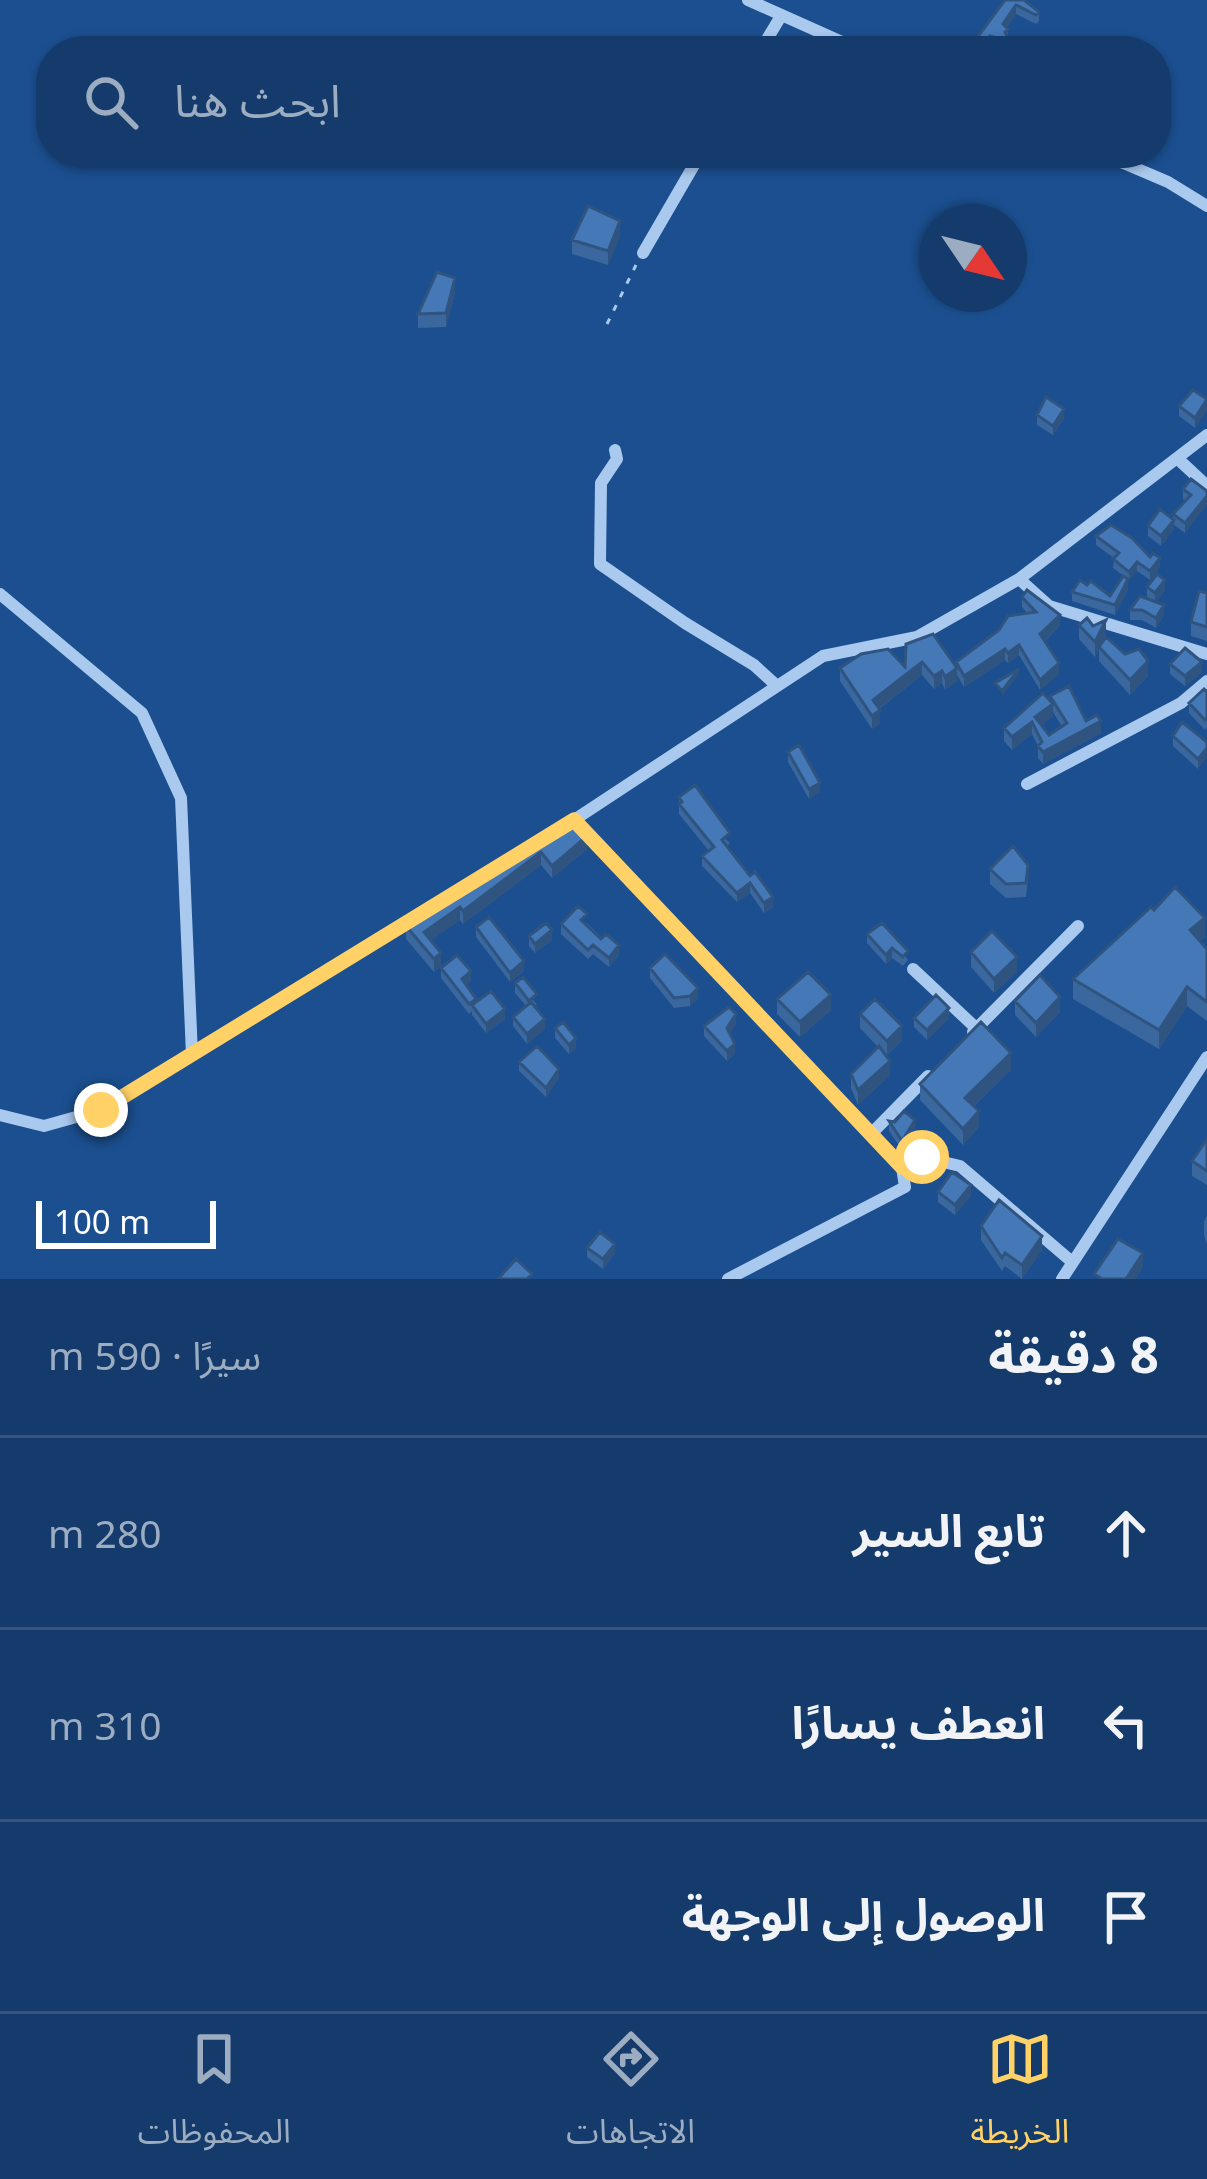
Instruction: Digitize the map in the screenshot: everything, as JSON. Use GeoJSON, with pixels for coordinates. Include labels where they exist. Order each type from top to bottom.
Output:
{"type":"FeatureCollection","features":[{"type":"Feature","properties":{"kind":"street"},"geometry":{"type":"LineString","coordinates":[[748,0],[827,36]]}},
{"type":"Feature","properties":{"kind":"street"},"geometry":{"type":"LineString","coordinates":[[769,36],[781,16]]}},
{"type":"Feature","properties":{"kind":"street"},"geometry":{"type":"LineString","coordinates":[[643,253],[692,168]]}},
{"type":"Feature","properties":{"kind":"street"},"geometry":{"type":"LineString","coordinates":[[1135,168],[1207,206]]}},
{"type":"Feature","properties":{"kind":"street"},"geometry":{"type":"LineString","coordinates":[[0,1115],[44,1126],[101,1110],[574,820],[823,656],[917,637],[1019,579],[1207,435]]}},
{"type":"Feature","properties":{"kind":"street"},"geometry":{"type":"LineString","coordinates":[[615,449],[617,459],[601,483],[600,564],[754,665],[777,686]]}},
{"type":"Feature","properties":{"kind":"street"},"geometry":{"type":"LineString","coordinates":[[1178,460],[1207,486]]}},
{"type":"Feature","properties":{"kind":"street"},"geometry":{"type":"LineString","coordinates":[[1019,579],[1049,606],[1207,654]]}},
{"type":"Feature","properties":{"kind":"street"},"geometry":{"type":"LineString","coordinates":[[0,594],[142,713],[181,797],[192,1054]]}},
{"type":"Feature","properties":{"kind":"street"},"geometry":{"type":"LineString","coordinates":[[1027,784],[1180,703],[1207,680]]}},
{"type":"Feature","properties":{"kind":"street"},"geometry":{"type":"LineString","coordinates":[[574,820],[902,1167],[905,1186],[728,1279]]}},
{"type":"Feature","properties":{"kind":"street"},"geometry":{"type":"LineString","coordinates":[[959,1045],[1078,926]]}},
{"type":"Feature","properties":{"kind":"street"},"geometry":{"type":"LineString","coordinates":[[913,969],[976,1028]]}},
{"type":"Feature","properties":{"kind":"street"},"geometry":{"type":"LineString","coordinates":[[1062,1279],[1207,1057]]}},
{"type":"Feature","properties":{"kind":"street"},"geometry":{"type":"LineString","coordinates":[[870,1136],[942,1062]]}},
{"type":"Feature","properties":{"kind":"street"},"geometry":{"type":"LineString","coordinates":[[902,1167],[922,1157],[960,1166],[1071,1261]]}},
{"type":"Feature","properties":{"kind":"path"},"geometry":{"type":"LineString","coordinates":[[607,324],[643,253]]}},
{"type":"Feature","properties":{"kind":"building"},"geometry":{"type":"Polygon","coordinates":[[[1005,0],[1024,0],[1039,12],[1036,15],[1016,5],[1003,24],[1007,36],[978,36],[1005,0]]]}},
{"type":"Feature","properties":{"kind":"building"},"geometry":{"type":"Polygon","coordinates":[[[588,206],[620,221],[608,251],[572,240],[588,206]]]}},
{"type":"Feature","properties":{"kind":"building"},"geometry":{"type":"Polygon","coordinates":[[[437,272],[455,278],[446,313],[418,314],[437,272]]]}},
{"type":"Feature","properties":{"kind":"building"},"geometry":{"type":"Polygon","coordinates":[[[1193,390],[1207,399],[1195,418],[1179,406],[1193,390]]]}},
{"type":"Feature","properties":{"kind":"building"},"geometry":{"type":"Polygon","coordinates":[[[1046,397],[1064,409],[1053,426],[1037,415],[1046,397]]]}},
{"type":"Feature","properties":{"kind":"building"},"geometry":{"type":"Polygon","coordinates":[[[1191,479],[1207,496],[1185,523],[1173,514],[1191,495],[1183,489],[1191,479]]]}},
{"type":"Feature","properties":{"kind":"building"},"geometry":{"type":"Polygon","coordinates":[[[1160,509],[1174,520],[1161,536],[1148,526],[1160,509]]]}},
{"type":"Feature","properties":{"kind":"building"},"geometry":{"type":"Polygon","coordinates":[[[1111,525],[1150,557],[1153,553],[1160,558],[1150,571],[1137,562],[1129,572],[1113,559],[1119,553],[1096,536],[1111,525]]]}},
{"type":"Feature","properties":{"kind":"building"},"geometry":{"type":"Polygon","coordinates":[[[1157,574],[1165,580],[1155,593],[1147,587],[1157,574]]]}},
{"type":"Feature","properties":{"kind":"building"},"geometry":{"type":"Polygon","coordinates":[[[1123,576],[1128,579],[1115,605],[1072,592],[1080,580],[1087,585],[1091,581],[1110,596],[1123,576]]]}},
{"type":"Feature","properties":{"kind":"building"},"geometry":{"type":"Polygon","coordinates":[[[1027,590],[1060,615],[1040,634],[1059,663],[1040,680],[1019,645],[964,676],[956,662],[999,630],[1008,616],[1036,612],[1022,597],[1027,590]]]}},
{"type":"Feature","properties":{"kind":"building"},"geometry":{"type":"Polygon","coordinates":[[[1199,591],[1207,593],[1207,627],[1191,622],[1199,591]]]}},
{"type":"Feature","properties":{"kind":"building"},"geometry":{"type":"Polygon","coordinates":[[[1140,596],[1164,605],[1156,618],[1130,610],[1140,596]]]}},
{"type":"Feature","properties":{"kind":"building"},"geometry":{"type":"Polygon","coordinates":[[[1087,618],[1093,626],[1106,620],[1095,642],[1079,625],[1087,618]]]}},
{"type":"Feature","properties":{"kind":"building"},"geometry":{"type":"Polygon","coordinates":[[[933,634],[957,668],[945,677],[942,671],[934,676],[922,662],[873,700],[880,710],[872,716],[840,668],[861,654],[888,649],[905,667],[906,644],[933,634]]]}},
{"type":"Feature","properties":{"kind":"building"},"geometry":{"type":"Polygon","coordinates":[[[1106,637],[1125,654],[1139,649],[1148,661],[1130,680],[1099,647],[1106,637]]]}},
{"type":"Feature","properties":{"kind":"building"},"geometry":{"type":"Polygon","coordinates":[[[1185,648],[1202,662],[1185,676],[1170,664],[1185,648]]]}},
{"type":"Feature","properties":{"kind":"building"},"geometry":{"type":"Polygon","coordinates":[[[1019,669],[1002,691],[995,683],[1019,669]]]}},
{"type":"Feature","properties":{"kind":"building"},"geometry":{"type":"Polygon","coordinates":[[[1069,686],[1086,721],[1097,715],[1101,721],[1043,752],[1032,722],[1012,737],[1004,728],[1043,693],[1053,704],[1035,717],[1049,735],[1067,723],[1050,696],[1069,686]]]}},
{"type":"Feature","properties":{"kind":"building"},"geometry":{"type":"Polygon","coordinates":[[[1204,689],[1207,692],[1205,720],[1189,703],[1204,689]]]}},
{"type":"Feature","properties":{"kind":"building"},"geometry":{"type":"Polygon","coordinates":[[[1182,722],[1207,742],[1198,759],[1173,736],[1182,722]]]}},
{"type":"Feature","properties":{"kind":"building"},"geometry":{"type":"Polygon","coordinates":[[[799,745],[820,783],[809,789],[788,752],[799,745]]]}},
{"type":"Feature","properties":{"kind":"building"},"geometry":{"type":"Polygon","coordinates":[[[695,785],[730,833],[722,840],[773,897],[764,903],[750,883],[737,893],[702,856],[714,847],[679,804],[679,797],[695,785]]]}},
{"type":"Feature","properties":{"kind":"building"},"geometry":{"type":"Polygon","coordinates":[[[572,821],[587,836],[552,866],[541,852],[463,911],[460,907],[424,932],[441,953],[434,959],[406,926],[476,880],[504,868],[572,821]]]}},
{"type":"Feature","properties":{"kind":"building"},"geometry":{"type":"Polygon","coordinates":[[[1013,846],[1028,865],[1026,883],[1006,884],[990,869],[1013,846]]]}},
{"type":"Feature","properties":{"kind":"building"},"geometry":{"type":"Polygon","coordinates":[[[1175,887],[1205,918],[1190,930],[1207,949],[1207,1002],[1187,987],[1159,1030],[1073,979],[1175,887]]]}},
{"type":"Feature","properties":{"kind":"building"},"geometry":{"type":"Polygon","coordinates":[[[578,906],[587,914],[581,920],[601,939],[606,934],[619,945],[609,958],[593,945],[588,950],[561,924],[578,906]]]}},
{"type":"Feature","properties":{"kind":"building"},"geometry":{"type":"Polygon","coordinates":[[[489,917],[524,961],[510,973],[476,927],[489,917]]]}},
{"type":"Feature","properties":{"kind":"building"},"geometry":{"type":"Polygon","coordinates":[[[546,923],[552,930],[535,944],[529,936],[546,923]]]}},
{"type":"Feature","properties":{"kind":"building"},"geometry":{"type":"Polygon","coordinates":[[[882,923],[908,951],[903,957],[892,948],[886,955],[867,934],[882,923]]]}},
{"type":"Feature","properties":{"kind":"building"},"geometry":{"type":"Polygon","coordinates":[[[992,931],[1017,957],[994,979],[971,952],[992,931]]]}},
{"type":"Feature","properties":{"kind":"building"},"geometry":{"type":"Polygon","coordinates":[[[665,954],[698,988],[690,996],[674,998],[650,968],[665,954]]]}},
{"type":"Feature","properties":{"kind":"building"},"geometry":{"type":"Polygon","coordinates":[[[457,955],[471,971],[462,979],[476,999],[469,1004],[441,968],[457,955]]]}},
{"type":"Feature","properties":{"kind":"building"},"geometry":{"type":"Polygon","coordinates":[[[808,972],[831,995],[800,1022],[777,999],[808,972]]]}},
{"type":"Feature","properties":{"kind":"building"},"geometry":{"type":"Polygon","coordinates":[[[1040,975],[1060,997],[1036,1023],[1015,1001],[1040,975]]]}},
{"type":"Feature","properties":{"kind":"building"},"geometry":{"type":"Polygon","coordinates":[[[523,977],[537,994],[529,1001],[515,983],[523,977]]]}},
{"type":"Feature","properties":{"kind":"building"},"geometry":{"type":"Polygon","coordinates":[[[491,991],[505,1009],[486,1024],[472,1005],[491,991]]]}},
{"type":"Feature","properties":{"kind":"building"},"geometry":{"type":"Polygon","coordinates":[[[936,995],[949,1008],[927,1030],[914,1018],[936,995]]]}},
{"type":"Feature","properties":{"kind":"building"},"geometry":{"type":"Polygon","coordinates":[[[875,999],[902,1026],[887,1041],[860,1014],[875,999]]]}},
{"type":"Feature","properties":{"kind":"building"},"geometry":{"type":"Polygon","coordinates":[[[531,1002],[545,1019],[527,1034],[513,1017],[531,1002]]]}},
{"type":"Feature","properties":{"kind":"building"},"geometry":{"type":"Polygon","coordinates":[[[729,1007],[736,1014],[727,1028],[735,1044],[727,1051],[704,1026],[729,1007]]]}},
{"type":"Feature","properties":{"kind":"building"},"geometry":{"type":"Polygon","coordinates":[[[563,1022],[576,1038],[569,1045],[555,1028],[563,1022]]]}},
{"type":"Feature","properties":{"kind":"building"},"geometry":{"type":"Polygon","coordinates":[[[981,1022],[1011,1053],[965,1098],[979,1111],[963,1129],[920,1084],[981,1022]]]}},
{"type":"Feature","properties":{"kind":"building"},"geometry":{"type":"Polygon","coordinates":[[[537,1046],[559,1069],[546,1088],[519,1062],[537,1046]]]}},
{"type":"Feature","properties":{"kind":"building"},"geometry":{"type":"Polygon","coordinates":[[[879,1046],[890,1061],[858,1090],[851,1074],[879,1046]]]}},
{"type":"Feature","properties":{"kind":"building"},"geometry":{"type":"Polygon","coordinates":[[[904,1111],[915,1120],[902,1141],[889,1121],[895,1122],[904,1111]]]}},
{"type":"Feature","properties":{"kind":"building"},"geometry":{"type":"Polygon","coordinates":[[[1207,1139],[1207,1171],[1192,1161],[1207,1139]]]}},
{"type":"Feature","properties":{"kind":"building"},"geometry":{"type":"Polygon","coordinates":[[[952,1172],[971,1185],[955,1205],[938,1192],[952,1172]]]}},
{"type":"Feature","properties":{"kind":"building"},"geometry":{"type":"Polygon","coordinates":[[[999,1200],[1042,1236],[1022,1265],[1005,1253],[1002,1258],[981,1226],[999,1200]]]}},
{"type":"Feature","properties":{"kind":"building"},"geometry":{"type":"Polygon","coordinates":[[[600,1232],[615,1244],[603,1259],[587,1248],[600,1232]]]}},
{"type":"Feature","properties":{"kind":"building"},"geometry":{"type":"Polygon","coordinates":[[[1118,1239],[1143,1253],[1126,1279],[1102,1279],[1094,1274],[1118,1239]]]}},
{"type":"Feature","properties":{"kind":"building"},"geometry":{"type":"Polygon","coordinates":[[[516,1259],[532,1274],[527,1279],[498,1279],[516,1259]]]}},
{"type":"Feature","properties":{"kind":"route"},"geometry":{"type":"LineString","coordinates":[[101,1110],[574,820],[875,1141],[902,1167],[922,1157]]}}]}
